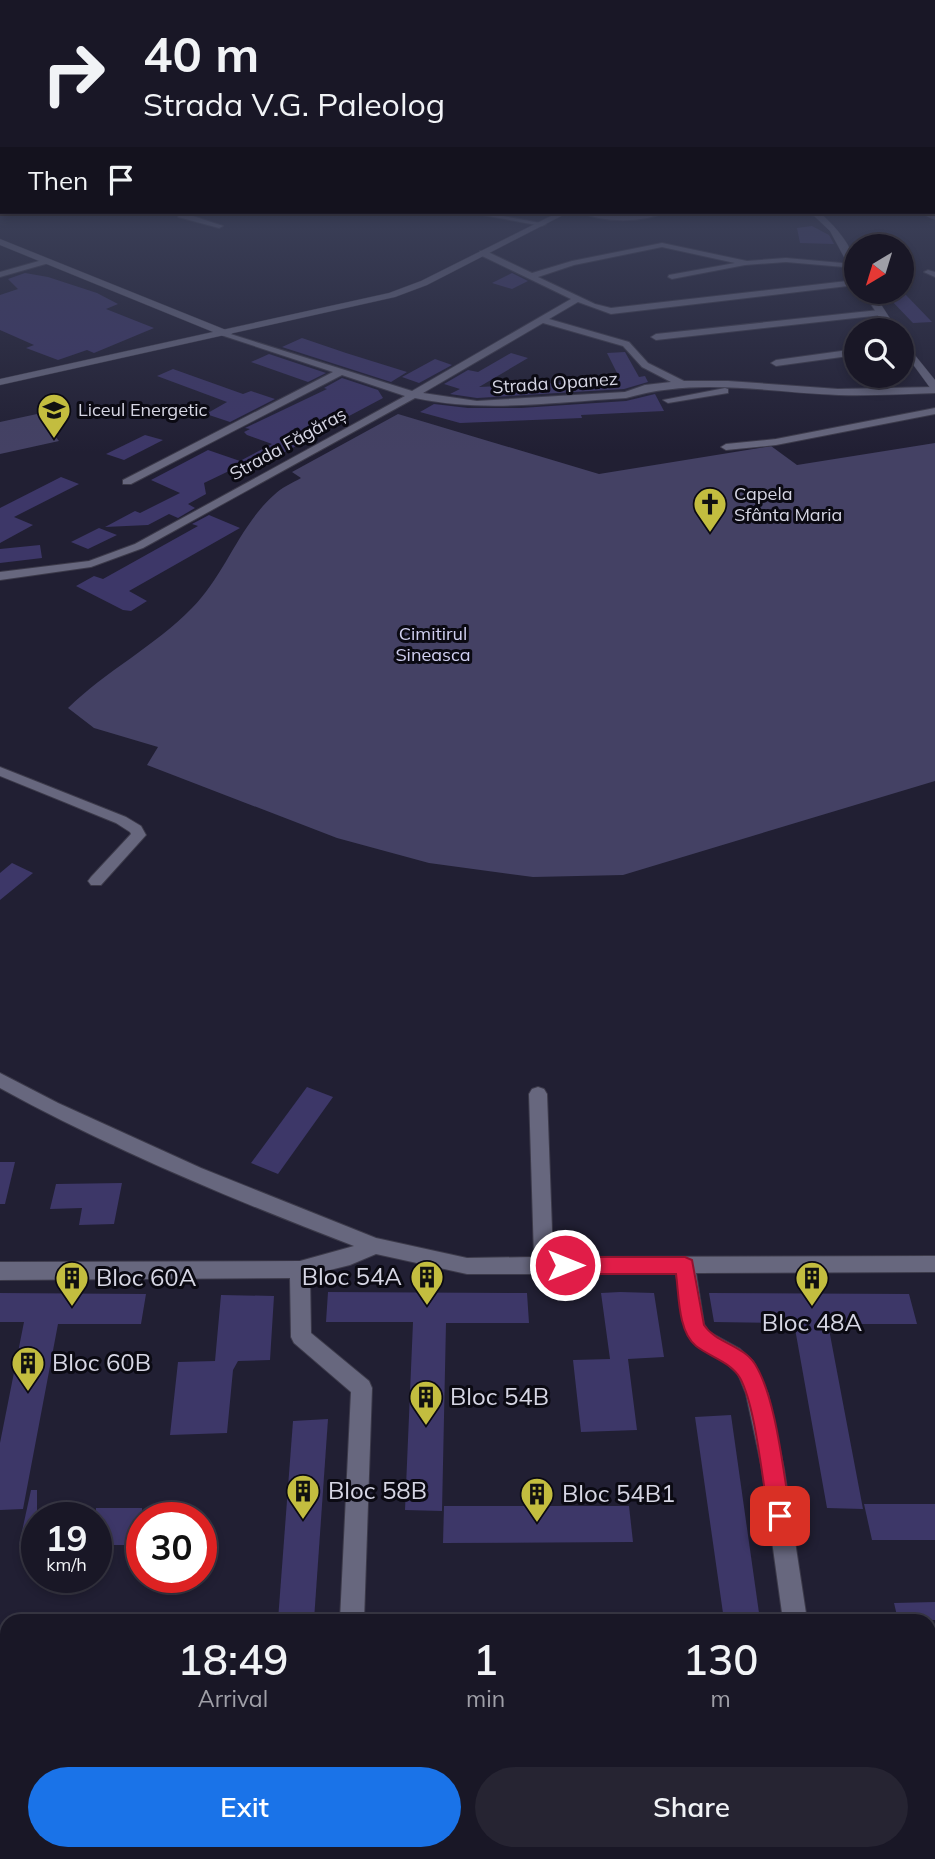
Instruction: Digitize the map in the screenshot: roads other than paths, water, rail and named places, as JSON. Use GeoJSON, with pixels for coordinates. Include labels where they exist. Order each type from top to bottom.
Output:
{"type":"FeatureCollection","features":[{"type":"Feature","properties":{"kind":"main road"},"geometry":{"type":"LineString","coordinates":[[88,278],[227,334]]}},
{"type":"Feature","properties":{"kind":"main road"},"geometry":{"type":"LineString","coordinates":[[0,382],[227,334],[392,295],[430,278]]}},
{"type":"Feature","properties":{"kind":"main road"},"geometry":{"type":"LineString","coordinates":[[874,304],[883,318]]}},
{"type":"Feature","properties":{"kind":"main road"},"geometry":{"type":"LineString","coordinates":[[914,356],[932,375],[935,389]]}},
{"type":"Feature","properties":{"kind":"street"},"geometry":{"type":"LineString","coordinates":[[535,278],[577,299],[611,311],[844,283]]}},
{"type":"Feature","properties":{"kind":"street","name":"Strada Făgăraș"},"geometry":{"type":"LineString","coordinates":[[0,576],[91,564],[122,554],[413,395],[577,299]]}},
{"type":"Feature","properties":{"kind":"street"},"geometry":{"type":"LineString","coordinates":[[656,337],[879,313]]}},
{"type":"Feature","properties":{"kind":"street"},"geometry":{"type":"LineString","coordinates":[[543,320],[626,344],[645,365],[681,383]]}},
{"type":"Feature","properties":{"kind":"street","name":"Strada Opanez"},"geometry":{"type":"LineString","coordinates":[[227,334],[413,395],[477,404],[626,395],[642,386],[681,383],[856,392],[935,389]]}},
{"type":"Feature","properties":{"kind":"street"},"geometry":{"type":"LineString","coordinates":[[776,363],[844,354]]}},
{"type":"Feature","properties":{"kind":"street"},"geometry":{"type":"LineString","coordinates":[[127,482],[341,372]]}},
{"type":"Feature","properties":{"kind":"street"},"geometry":{"type":"LineString","coordinates":[[668,400],[750,386]]}},
{"type":"Feature","properties":{"kind":"street"},"geometry":{"type":"LineString","coordinates":[[726,447],[776,442],[935,411]]}},
{"type":"Feature","properties":{"kind":"street"},"geometry":{"type":"LineString","coordinates":[[0,771],[121,820],[136,829],[139,835],[96,881]]}},
{"type":"Feature","properties":{"kind":"street"},"geometry":{"type":"LineString","coordinates":[[0,1080],[52,1108],[194,1173],[375,1246],[418,1257],[467,1266],[935,1264]]}},
{"type":"Feature","properties":{"kind":"street"},"geometry":{"type":"LineString","coordinates":[[538,1094],[544,1265]]}},
{"type":"Feature","properties":{"kind":"street"},"geometry":{"type":"LineString","coordinates":[[0,1271],[300,1269],[350,1257],[375,1246]]}},
{"type":"Feature","properties":{"kind":"street"},"geometry":{"type":"LineString","coordinates":[[685,1266],[694,1327],[702,1338],[733,1356],[747,1368],[758,1394],[773,1469],[794,1614]]}},
{"type":"Feature","properties":{"kind":"street"},"geometry":{"type":"LineString","coordinates":[[300,1269],[301,1337],[362,1388],[352,1614]]}},
{"type":"Feature","properties":{"kind":"place","name":"Liceul Energetic"},"geometry":{"type":"Point","coordinates":[54,440]}},
{"type":"Feature","properties":{"kind":"place","name":"Capela Sfânta Maria"},"geometry":{"type":"Point","coordinates":[710,534]}},
{"type":"Feature","properties":{"kind":"place","name":"Bloc 54A"},"geometry":{"type":"Point","coordinates":[427,1307]}},
{"type":"Feature","properties":{"kind":"place","name":"Bloc 60A"},"geometry":{"type":"Point","coordinates":[72,1308]}},
{"type":"Feature","properties":{"kind":"place","name":"Bloc 48A"},"geometry":{"type":"Point","coordinates":[812,1308]}},
{"type":"Feature","properties":{"kind":"place","name":"Bloc 60B"},"geometry":{"type":"Point","coordinates":[28,1393]}},
{"type":"Feature","properties":{"kind":"place","name":"Bloc 54B"},"geometry":{"type":"Point","coordinates":[426,1427]}},
{"type":"Feature","properties":{"kind":"place","name":"Bloc 58B"},"geometry":{"type":"Point","coordinates":[303,1521]}},
{"type":"Feature","properties":{"kind":"place","name":"Bloc 54B1"},"geometry":{"type":"Point","coordinates":[537,1524]}},
{"type":"Feature","properties":{"kind":"park label","name":"Cimitirul Sineasca"},"geometry":{"type":"Point","coordinates":[433,644]}}]}
